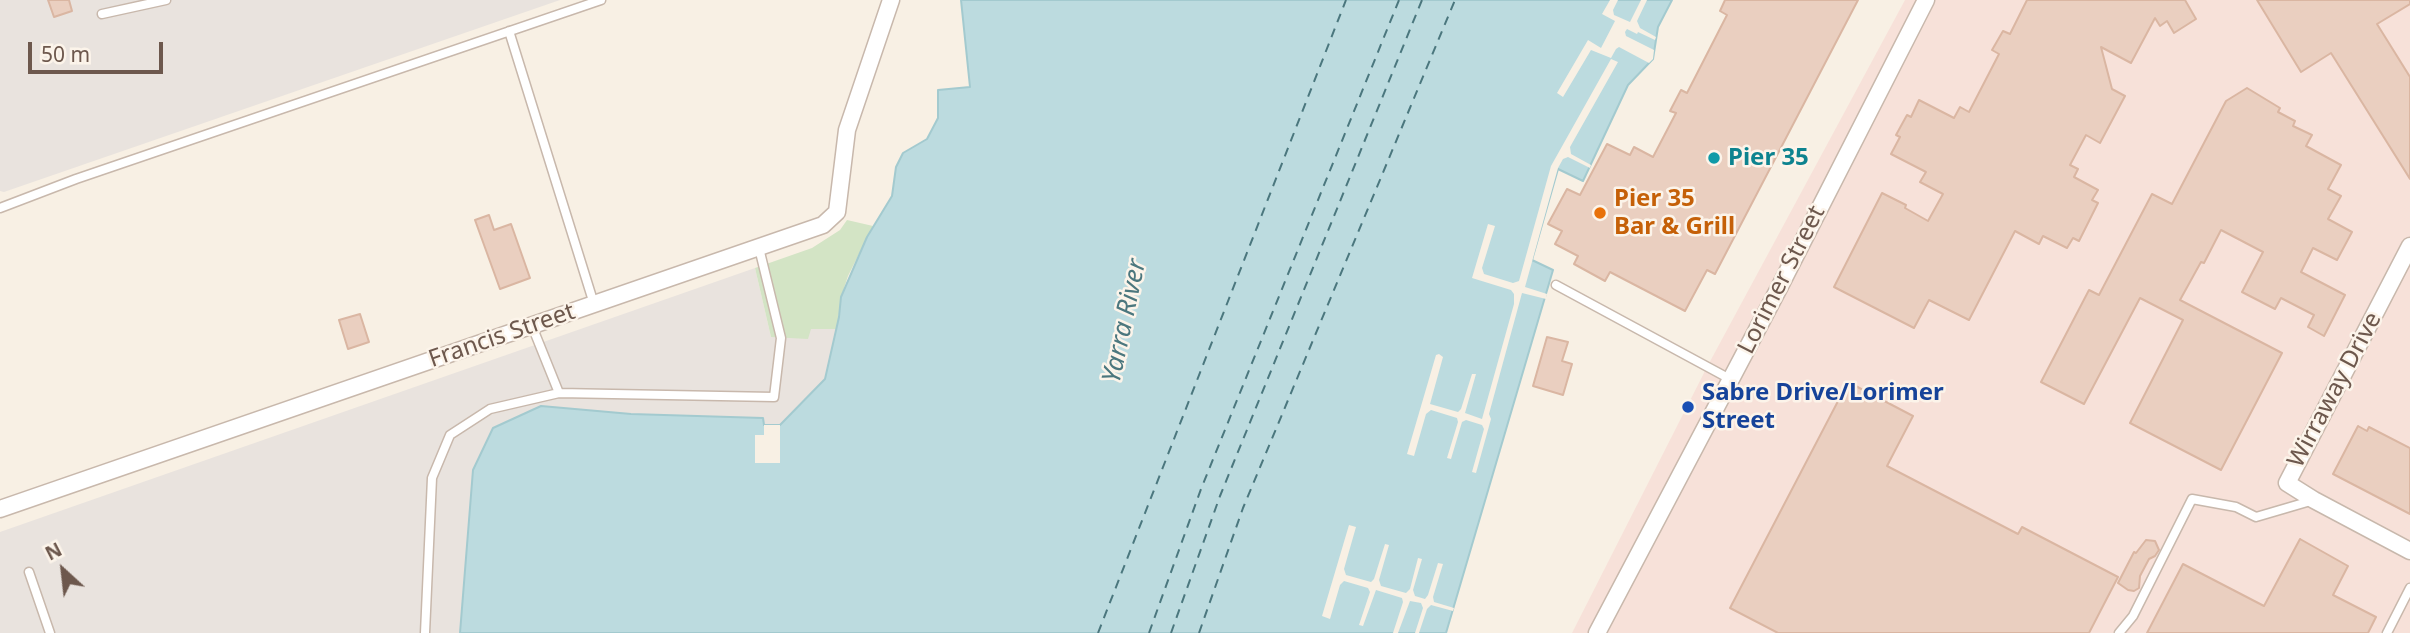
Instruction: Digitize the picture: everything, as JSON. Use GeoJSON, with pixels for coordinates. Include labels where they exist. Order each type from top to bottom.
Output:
{"type":"FeatureCollection","features":[{"type":"Feature","properties":{"kind":"street","name":"Francis Street"},"geometry":{"type":"LineString","coordinates":[[0,509],[823,225],[837,212],[847,130],[891,0]]}},
{"type":"Feature","properties":{"kind":"street","name":"Lorimer Street"},"geometry":{"type":"LineString","coordinates":[[1597,633],[1926,0]]}},
{"type":"Feature","properties":{"kind":"street","name":"Wirraway Drive"},"geometry":{"type":"LineString","coordinates":[[2410,246],[2287,483],[2410,551]]}},
{"type":"Feature","properties":{"kind":"lane"},"geometry":{"type":"LineString","coordinates":[[102,13],[166,0]]}},
{"type":"Feature","properties":{"kind":"lane"},"geometry":{"type":"LineString","coordinates":[[0,208],[76,179],[601,0]]}},
{"type":"Feature","properties":{"kind":"lane"},"geometry":{"type":"LineString","coordinates":[[509,32],[594,304]]}},
{"type":"Feature","properties":{"kind":"lane"},"geometry":{"type":"LineString","coordinates":[[425,633],[432,478],[450,435],[490,410],[559,393],[774,397],[780,338],[759,248]]}},
{"type":"Feature","properties":{"kind":"lane"},"geometry":{"type":"LineString","coordinates":[[1556,285],[1730,379]]}},
{"type":"Feature","properties":{"kind":"lane"},"geometry":{"type":"LineString","coordinates":[[532,326],[559,393]]}},
{"type":"Feature","properties":{"kind":"lane"},"geometry":{"type":"LineString","coordinates":[[2119,633],[2133,616],[2192,499],[2236,507],[2256,517],[2314,500]]}},
{"type":"Feature","properties":{"kind":"lane"},"geometry":{"type":"LineString","coordinates":[[29,572],[50,633]]}},
{"type":"Feature","properties":{"kind":"lane"},"geometry":{"type":"LineString","coordinates":[[2387,633],[2410,589]]}},
{"type":"Feature","properties":{"kind":"shaded area"},"geometry":{"type":"Polygon","coordinates":[[[0,0],[560,0],[4,192],[0,191],[0,0]]]}},
{"type":"Feature","properties":{"kind":"shaded area"},"geometry":{"type":"Polygon","coordinates":[[[1905,0],[2410,0],[2410,633],[1572,633],[1707,367],[1905,0]]]}},
{"type":"Feature","properties":{"kind":"shaded area"},"geometry":{"type":"Polygon","coordinates":[[[755,268],[771,337],[811,329],[837,329],[825,379],[780,425],[780,463],[631,414],[541,406],[473,470],[460,633],[0,633],[0,532],[755,268]]]}},
{"type":"Feature","properties":{"kind":"green space"},"geometry":{"type":"Polygon","coordinates":[[[847,220],[873,226],[848,276],[841,297],[837,329],[811,329],[808,339],[771,337],[755,268],[812,248],[840,230],[847,220]]]}},
{"type":"Feature","properties":{"kind":"water","name":"Yarra River"},"geometry":{"type":"Polygon","coordinates":[[[961,0],[1672,0],[1658,27],[1653,59],[1628,85],[1583,181],[1558,169],[1532,260],[1553,270],[1446,633],[460,633],[473,470],[493,428],[541,406],[631,414],[763,418],[764,425],[780,425],[825,379],[841,297],[867,237],[892,196],[896,167],[903,153],[927,139],[938,118],[938,90],[970,87],[961,0]]]}},
{"type":"Feature","properties":{"kind":"pier"},"geometry":{"type":"Polygon","coordinates":[[[1610,0],[1618,0],[1613,10],[1614,15],[1630,22],[1641,0],[1647,0],[1637,21],[1640,28],[1656,37],[1655,40],[1627,29],[1625,32],[1626,36],[1654,50],[1653,59],[1649,63],[1619,47],[1611,58],[1591,50],[1563,97],[1557,93],[1588,40],[1601,48],[1615,21],[1602,14],[1610,0]]]}},
{"type":"Feature","properties":{"kind":"pier"},"geometry":{"type":"Polygon","coordinates":[[[1611,59],[1618,62],[1570,147],[1571,154],[1591,165],[1590,168],[1568,157],[1563,159],[1558,168],[1525,287],[1547,294],[1546,299],[1522,293],[1476,473],[1472,472],[1484,429],[1482,425],[1466,420],[1462,422],[1451,459],[1447,458],[1457,418],[1431,410],[1426,414],[1414,456],[1407,454],[1436,355],[1443,357],[1430,404],[1458,412],[1472,374],[1476,374],[1465,413],[1482,419],[1514,304],[1511,290],[1472,278],[1488,224],[1495,226],[1482,268],[1484,274],[1513,283],[1519,281],[1551,166],[1611,59]]]}},
{"type":"Feature","properties":{"kind":"pier"},"geometry":{"type":"Polygon","coordinates":[[[764,425],[780,425],[780,463],[755,463],[755,435],[764,435],[764,425]]]}},
{"type":"Feature","properties":{"kind":"pier"},"geometry":{"type":"Polygon","coordinates":[[[1349,525],[1356,527],[1344,569],[1346,575],[1371,582],[1385,544],[1389,545],[1379,580],[1381,586],[1406,593],[1410,589],[1418,558],[1422,559],[1413,590],[1415,596],[1425,599],[1438,563],[1443,564],[1433,597],[1434,602],[1454,608],[1453,611],[1431,605],[1427,609],[1419,633],[1415,633],[1423,608],[1421,603],[1410,601],[1398,633],[1393,633],[1402,598],[1376,590],[1363,626],[1359,625],[1370,592],[1368,588],[1344,581],[1340,585],[1330,619],[1322,616],[1349,525]]]}},
{"type":"Feature","properties":{"kind":"building"},"geometry":{"type":"Polygon","coordinates":[[[48,0],[69,0],[72,11],[54,17],[48,0]]]}},
{"type":"Feature","properties":{"kind":"building","name":"Pier 35"},"geometry":{"type":"Polygon","coordinates":[[[1725,0],[1858,0],[1715,274],[1707,270],[1685,311],[1610,272],[1605,281],[1574,264],[1578,256],[1555,244],[1562,231],[1548,224],[1567,189],[1580,195],[1607,144],[1630,155],[1634,147],[1653,157],[1676,113],[1670,111],[1681,90],[1687,93],[1727,15],[1720,11],[1725,0]]]}},
{"type":"Feature","properties":{"kind":"building"},"geometry":{"type":"Polygon","coordinates":[[[2027,0],[2185,0],[2196,19],[2174,33],[2167,21],[2160,26],[2155,18],[2131,63],[2101,47],[2112,89],[2125,96],[2100,143],[2086,135],[2070,165],[2078,169],[2074,177],[2098,190],[2092,200],[2098,203],[2079,241],[2073,238],[2067,248],[2043,236],[2039,244],[2015,231],[1969,320],[1929,300],[1914,328],[1834,287],[1882,193],[1906,205],[1905,208],[1928,221],[1943,194],[1920,182],[1926,172],[1891,154],[1900,137],[1896,135],[1907,115],[1911,117],[1919,100],[1954,118],[1960,107],[1969,112],[1999,54],[1992,50],[2003,31],[2010,34],[2027,0]]]}},
{"type":"Feature","properties":{"kind":"building"},"geometry":{"type":"Polygon","coordinates":[[[2257,0],[2410,0],[2410,4],[2377,24],[2410,77],[2410,179],[2331,53],[2301,72],[2257,0]]]}},
{"type":"Feature","properties":{"kind":"building"},"geometry":{"type":"Polygon","coordinates":[[[2247,88],[2280,108],[2278,112],[2295,121],[2293,126],[2312,135],[2306,146],[2341,165],[2328,189],[2341,196],[2328,219],[2352,232],[2337,260],[2313,248],[2301,272],[2345,295],[2324,336],[2308,327],[2314,315],[2281,298],[2275,309],[2242,292],[2263,252],[2221,230],[2180,300],[2282,353],[2221,470],[2130,423],[2183,320],[2140,298],[2084,404],[2041,382],[2089,290],[2099,295],[2152,194],[2172,204],[2226,101],[2247,88]]]}},
{"type":"Feature","properties":{"kind":"building"},"geometry":{"type":"Polygon","coordinates":[[[489,215],[494,230],[511,224],[530,278],[500,289],[475,220],[489,215]]]}},
{"type":"Feature","properties":{"kind":"building"},"geometry":{"type":"Polygon","coordinates":[[[360,314],[369,342],[348,349],[339,320],[360,314]]]}},
{"type":"Feature","properties":{"kind":"building"},"geometry":{"type":"Polygon","coordinates":[[[1547,337],[1568,342],[1562,361],[1572,364],[1563,395],[1533,386],[1547,337]]]}},
{"type":"Feature","properties":{"kind":"building"},"geometry":{"type":"Polygon","coordinates":[[[1848,382],[1913,416],[1887,466],[2018,534],[2022,527],[2118,577],[2089,633],[1778,633],[1730,608],[1848,382]]]}},
{"type":"Feature","properties":{"kind":"building"},"geometry":{"type":"Polygon","coordinates":[[[2358,426],[2367,431],[2369,427],[2410,448],[2410,514],[2333,474],[2358,426]]]}},
{"type":"Feature","properties":{"kind":"building"},"geometry":{"type":"Polygon","coordinates":[[[2300,539],[2348,566],[2333,595],[2376,617],[2368,633],[2147,633],[2183,564],[2264,606],[2300,539]]]}},
{"type":"Feature","properties":{"kind":"building"},"geometry":{"type":"Polygon","coordinates":[[[2146,540],[2155,541],[2159,550],[2149,559],[2140,576],[2139,588],[2128,590],[2118,583],[2134,552],[2136,553],[2146,540]]]}},
{"type":"Feature","properties":{"kind":"ferry route"},"geometry":{"type":"LineString","coordinates":[[1098,633],[1346,0]]}},
{"type":"Feature","properties":{"kind":"ferry route"},"geometry":{"type":"LineString","coordinates":[[1149,633],[1201,489],[1399,0]]}},
{"type":"Feature","properties":{"kind":"ferry route"},"geometry":{"type":"LineString","coordinates":[[1171,633],[1220,496],[1422,0]]}},
{"type":"Feature","properties":{"kind":"ferry route"},"geometry":{"type":"LineString","coordinates":[[1199,633],[1243,508],[1455,0]]}},
{"type":"Feature","properties":{"kind":"place","name":"Pier 35"},"geometry":{"type":"Point","coordinates":[1714,158]}},
{"type":"Feature","properties":{"kind":"place","name":"Pier 35 Bar & Grill"},"geometry":{"type":"Point","coordinates":[1600,213]}},
{"type":"Feature","properties":{"kind":"place","name":"Sabre Drive/Lorimer Street"},"geometry":{"type":"Point","coordinates":[1688,407]}}]}
